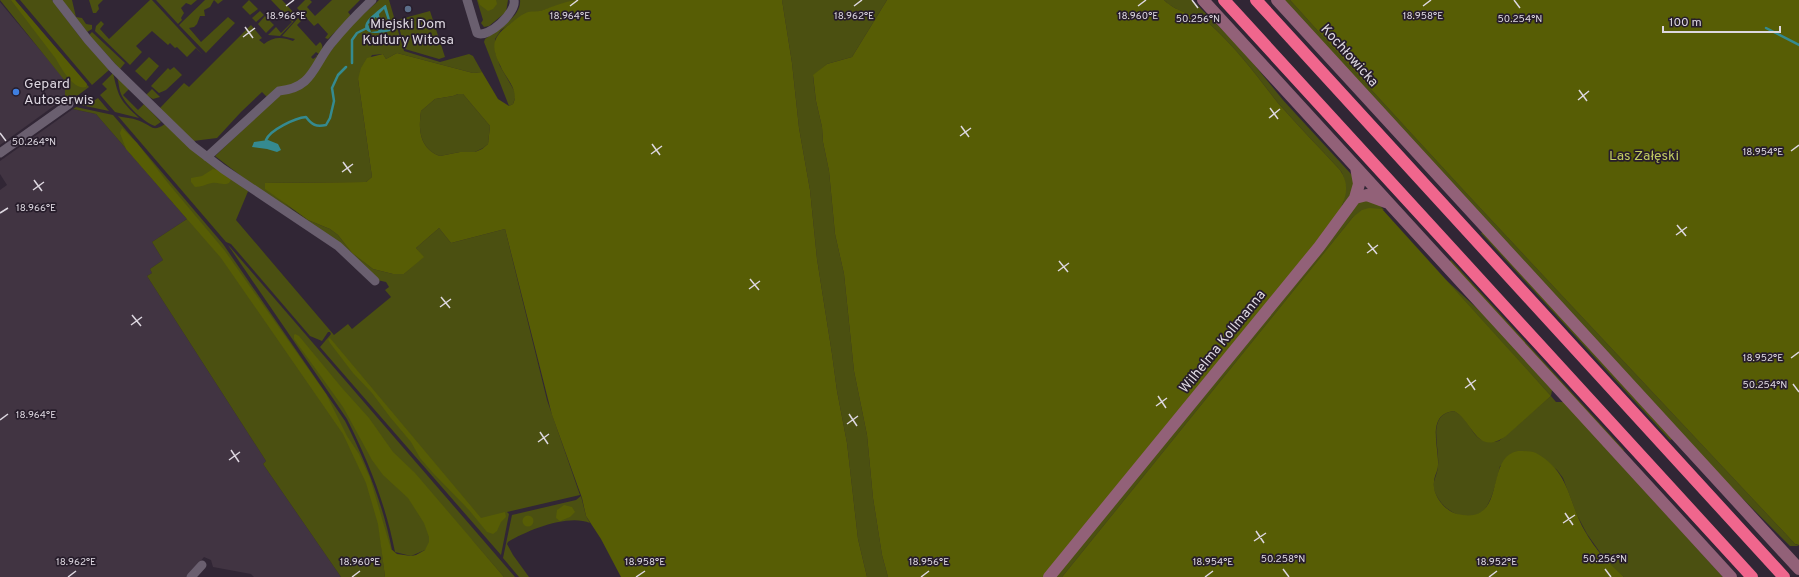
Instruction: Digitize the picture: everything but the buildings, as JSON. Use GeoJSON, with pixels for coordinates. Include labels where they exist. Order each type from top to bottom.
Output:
{"type":"FeatureCollection","features":[{"type":"Feature","properties":{"kind":"highway"},"geometry":{"type":"LineString","coordinates":[[1224,0],[1752,577]]}},
{"type":"Feature","properties":{"kind":"highway"},"geometry":{"type":"LineString","coordinates":[[1256,0],[1784,577]]}},
{"type":"Feature","properties":{"kind":"street"},"geometry":{"type":"LineString","coordinates":[[57,0],[91,43],[154,109],[207,156],[338,246],[375,281]]}},
{"type":"Feature","properties":{"kind":"street"},"geometry":{"type":"LineString","coordinates":[[207,156],[280,91],[294,88],[307,80],[329,46],[358,13],[372,0]]}},
{"type":"Feature","properties":{"kind":"street"},"geometry":{"type":"LineString","coordinates":[[468,0],[477,33],[480,35],[490,31],[509,15],[513,9],[514,0]]}},
{"type":"Feature","properties":{"kind":"street"},"geometry":{"type":"LineString","coordinates":[[1203,0],[1731,577]]}},
{"type":"Feature","properties":{"kind":"street","name":"Kochłowicka"},"geometry":{"type":"LineString","coordinates":[[1277,0],[1799,569]]}},
{"type":"Feature","properties":{"kind":"street"},"geometry":{"type":"LineString","coordinates":[[0,153],[69,104]]}},
{"type":"Feature","properties":{"kind":"street"},"geometry":{"type":"LineString","coordinates":[[1356,167],[1359,184],[1355,198],[1367,195],[1389,203]]}},
{"type":"Feature","properties":{"kind":"street","name":"Wilhelma Kollmanna"},"geometry":{"type":"LineString","coordinates":[[1049,577],[1304,267],[1355,198]]}},
{"type":"Feature","properties":{"kind":"street"},"geometry":{"type":"LineString","coordinates":[[191,577],[202,565]]}},
{"type":"Feature","properties":{"kind":"shaded area"},"geometry":{"type":"Polygon","coordinates":[[[0,2],[66,81],[65,98],[0,145],[0,2]]]}},
{"type":"Feature","properties":{"kind":"shaded area"},"geometry":{"type":"Polygon","coordinates":[[[73,109],[96,114],[187,219],[152,242],[163,260],[150,269],[152,273],[147,276],[266,461],[263,464],[341,577],[254,577],[251,574],[213,567],[211,560],[204,557],[187,577],[0,577],[0,190],[7,185],[0,174],[0,161],[73,109]]]}},
{"type":"Feature","properties":{"kind":"green space"},"geometry":{"type":"Polygon","coordinates":[[[0,0],[15,0],[89,87],[73,99],[65,98],[65,81],[0,0]]]}},
{"type":"Feature","properties":{"kind":"green space"},"geometry":{"type":"Polygon","coordinates":[[[11,0],[15,0],[87,84],[86,87],[77,86],[68,78],[56,59],[11,0]]]}},
{"type":"Feature","properties":{"kind":"green space"},"geometry":{"type":"Polygon","coordinates":[[[20,0],[52,0],[80,37],[109,70],[92,85],[20,0]]]}},
{"type":"Feature","properties":{"kind":"green space"},"geometry":{"type":"Polygon","coordinates":[[[62,0],[72,0],[76,17],[82,18],[86,24],[92,25],[92,29],[87,32],[62,0]]]}},
{"type":"Feature","properties":{"kind":"green space"},"geometry":{"type":"Polygon","coordinates":[[[89,0],[103,0],[98,5],[99,9],[96,13],[93,13],[89,0]]]}},
{"type":"Feature","properties":{"kind":"green space"},"geometry":{"type":"Polygon","coordinates":[[[150,0],[152,0],[203,55],[196,48],[187,57],[177,47],[175,48],[170,43],[168,45],[152,31],[136,46],[142,52],[130,65],[95,31],[96,26],[101,21],[104,24],[100,29],[109,39],[150,0]]]}},
{"type":"Feature","properties":{"kind":"green space"},"geometry":{"type":"Polygon","coordinates":[[[156,0],[197,0],[191,5],[186,3],[181,8],[184,13],[181,18],[182,20],[178,24],[156,0]]]}},
{"type":"Feature","properties":{"kind":"green space"},"geometry":{"type":"Polygon","coordinates":[[[205,0],[214,0],[210,7],[204,10],[205,16],[200,16],[197,24],[194,27],[189,28],[201,42],[228,17],[235,23],[206,53],[179,25],[205,0]]]}},
{"type":"Feature","properties":{"kind":"green space"},"geometry":{"type":"Polygon","coordinates":[[[214,0],[223,0],[218,4],[214,0]]]}},
{"type":"Feature","properties":{"kind":"green space"},"geometry":{"type":"Polygon","coordinates":[[[249,0],[258,9],[250,15],[242,7],[249,0]]]}},
{"type":"Feature","properties":{"kind":"green space"},"geometry":{"type":"Polygon","coordinates":[[[271,0],[282,0],[296,15],[293,22],[280,36],[268,35],[276,27],[281,33],[292,22],[271,0]]]}},
{"type":"Feature","properties":{"kind":"green space"},"geometry":{"type":"Polygon","coordinates":[[[305,0],[310,0],[312,2],[307,7],[315,16],[332,0],[360,0],[348,12],[351,16],[328,39],[325,38],[328,34],[318,23],[314,26],[297,8],[305,0]]]}},
{"type":"Feature","properties":{"kind":"green space"},"geometry":{"type":"Polygon","coordinates":[[[379,0],[389,0],[404,51],[440,62],[469,54],[473,56],[482,72],[473,73],[397,53],[386,59],[383,54],[372,55],[358,79],[372,177],[366,182],[265,183],[266,187],[294,211],[308,220],[330,229],[338,235],[352,253],[373,269],[393,274],[404,274],[423,257],[416,248],[439,228],[451,243],[505,229],[547,400],[580,495],[507,512],[509,514],[501,555],[320,347],[331,334],[330,332],[328,332],[322,341],[310,336],[231,244],[226,242],[118,116],[142,122],[153,128],[158,128],[165,124],[249,189],[236,220],[334,335],[348,324],[352,329],[391,297],[385,290],[389,287],[386,282],[377,280],[215,156],[281,94],[297,91],[309,82],[347,30],[379,0]]]}},
{"type":"Feature","properties":{"kind":"green space"},"geometry":{"type":"Polygon","coordinates":[[[477,0],[508,0],[506,12],[489,26],[484,27],[481,23],[483,20],[477,0]]]}},
{"type":"Feature","properties":{"kind":"green space"},"geometry":{"type":"Polygon","coordinates":[[[478,0],[496,0],[497,4],[493,9],[488,11],[480,5],[478,0]]]}},
{"type":"Feature","properties":{"kind":"green space"},"geometry":{"type":"Polygon","coordinates":[[[520,0],[576,0],[537,12],[529,12],[501,30],[495,39],[495,52],[500,66],[515,92],[513,104],[509,106],[484,42],[485,39],[513,17],[520,6],[520,0]]]}},
{"type":"Feature","properties":{"kind":"green space"},"geometry":{"type":"Polygon","coordinates":[[[576,0],[782,0],[792,63],[799,128],[810,190],[817,259],[837,391],[847,443],[858,539],[867,577],[621,577],[601,539],[586,516],[582,498],[552,415],[505,229],[451,243],[439,228],[416,248],[424,257],[404,274],[393,274],[373,269],[352,253],[338,235],[330,229],[308,220],[265,189],[265,183],[366,182],[372,177],[358,79],[361,68],[367,58],[383,54],[386,59],[397,53],[473,73],[482,72],[498,99],[509,106],[513,104],[515,94],[511,84],[502,70],[495,52],[494,47],[497,37],[504,28],[526,13],[541,11],[559,4],[576,0]],[[463,94],[435,99],[421,111],[420,132],[424,144],[433,153],[440,156],[460,152],[475,152],[488,144],[490,126],[463,94]]]}},
{"type":"Feature","properties":{"kind":"green space"},"geometry":{"type":"Polygon","coordinates":[[[782,0],[887,0],[852,57],[827,64],[813,76],[829,171],[835,234],[844,274],[854,371],[867,435],[873,498],[882,555],[888,577],[867,577],[858,539],[847,443],[837,391],[817,259],[810,190],[799,128],[792,63],[782,0]]]}},
{"type":"Feature","properties":{"kind":"green space"},"geometry":{"type":"Polygon","coordinates":[[[887,0],[1164,0],[1169,5],[1200,18],[1212,26],[1230,44],[1293,120],[1340,170],[1345,180],[1346,190],[1340,210],[1315,246],[1043,577],[888,577],[882,555],[873,498],[867,435],[854,371],[844,274],[835,234],[829,171],[816,101],[813,75],[827,64],[852,57],[887,0]]]}},
{"type":"Feature","properties":{"kind":"green space"},"geometry":{"type":"Polygon","coordinates":[[[1164,0],[1192,0],[1240,47],[1283,100],[1352,175],[1355,187],[1342,208],[1345,183],[1343,174],[1340,170],[1293,120],[1230,44],[1212,26],[1201,19],[1175,8],[1164,0]]]}},
{"type":"Feature","properties":{"kind":"green space"},"geometry":{"type":"Polygon","coordinates":[[[1282,0],[1290,0],[1541,273],[1795,544],[1799,546],[1790,546],[1728,484],[1282,0]]]}},
{"type":"Feature","properties":{"kind":"green space","name":"Las Załęski"},"geometry":{"type":"Polygon","coordinates":[[[1290,0],[1799,0],[1799,545],[1795,544],[1541,273],[1290,0]]]}},
{"type":"Feature","properties":{"kind":"green space"},"geometry":{"type":"Polygon","coordinates":[[[260,11],[264,15],[256,22],[252,18],[260,11]]]}},
{"type":"Feature","properties":{"kind":"green space"},"geometry":{"type":"Polygon","coordinates":[[[430,11],[445,57],[439,59],[405,49],[397,20],[430,11]]]}},
{"type":"Feature","properties":{"kind":"green space"},"geometry":{"type":"Polygon","coordinates":[[[265,16],[274,25],[266,33],[258,24],[265,16]]]}},
{"type":"Feature","properties":{"kind":"green space"},"geometry":{"type":"Polygon","coordinates":[[[298,18],[301,21],[297,25],[316,46],[320,42],[322,46],[322,50],[318,58],[316,56],[319,54],[316,52],[311,57],[313,59],[316,57],[317,59],[302,81],[267,97],[262,92],[217,138],[193,141],[160,108],[184,83],[189,87],[251,25],[262,38],[259,40],[264,44],[275,38],[293,41],[295,39],[282,36],[298,18]]]}},
{"type":"Feature","properties":{"kind":"green space"},"geometry":{"type":"Polygon","coordinates":[[[92,32],[125,63],[120,69],[89,35],[92,32]]]}},
{"type":"Feature","properties":{"kind":"green space"},"geometry":{"type":"Polygon","coordinates":[[[149,57],[159,66],[146,81],[135,71],[149,57]]]}},
{"type":"Feature","properties":{"kind":"green space"},"geometry":{"type":"Polygon","coordinates":[[[174,67],[182,75],[166,90],[159,93],[151,86],[168,68],[170,70],[174,67]]]}},
{"type":"Feature","properties":{"kind":"green space"},"geometry":{"type":"Polygon","coordinates":[[[113,73],[121,98],[139,118],[115,112],[100,95],[107,89],[102,84],[113,73]]]}},
{"type":"Feature","properties":{"kind":"green space"},"geometry":{"type":"Polygon","coordinates":[[[117,77],[129,89],[123,95],[138,110],[144,104],[161,122],[155,126],[141,118],[132,109],[121,94],[117,77]]]}},
{"type":"Feature","properties":{"kind":"green space"},"geometry":{"type":"Polygon","coordinates":[[[152,89],[160,97],[153,99],[146,95],[152,89]]]}},
{"type":"Feature","properties":{"kind":"green space"},"geometry":{"type":"Polygon","coordinates":[[[463,94],[490,126],[488,144],[475,152],[460,152],[440,156],[433,153],[424,144],[420,132],[421,111],[435,99],[463,94]]]}},
{"type":"Feature","properties":{"kind":"green space"},"geometry":{"type":"Polygon","coordinates":[[[87,96],[92,102],[98,98],[109,111],[76,104],[87,96]]]}},
{"type":"Feature","properties":{"kind":"green space"},"geometry":{"type":"Polygon","coordinates":[[[76,107],[113,115],[137,143],[223,244],[345,421],[360,452],[384,516],[392,550],[387,545],[379,526],[385,577],[341,577],[263,464],[266,461],[147,276],[152,273],[150,269],[163,260],[152,242],[187,219],[96,114],[73,109],[76,107]]]}},
{"type":"Feature","properties":{"kind":"green space"},"geometry":{"type":"Polygon","coordinates":[[[122,128],[137,143],[168,183],[225,251],[326,394],[347,436],[359,454],[370,478],[391,549],[397,554],[411,556],[425,550],[429,542],[429,537],[424,523],[408,498],[383,475],[372,460],[343,407],[294,339],[295,334],[299,336],[369,418],[393,452],[415,473],[504,577],[385,577],[378,524],[366,483],[343,434],[221,258],[126,149],[120,133],[122,128]]]}},
{"type":"Feature","properties":{"kind":"green space"},"geometry":{"type":"Polygon","coordinates":[[[213,169],[226,174],[231,180],[229,183],[212,183],[195,187],[191,182],[191,178],[202,176],[213,169]]]}},
{"type":"Feature","properties":{"kind":"green space"},"geometry":{"type":"Polygon","coordinates":[[[1359,200],[1377,202],[1384,210],[1376,209],[1353,217],[1062,577],[1055,577],[1359,200]]]}},
{"type":"Feature","properties":{"kind":"green space"},"geometry":{"type":"Polygon","coordinates":[[[1369,208],[1382,209],[1551,396],[1506,436],[1496,441],[1488,442],[1476,436],[1461,416],[1454,411],[1445,413],[1440,418],[1436,432],[1438,465],[1434,480],[1434,487],[1440,502],[1448,510],[1457,514],[1473,515],[1484,510],[1490,501],[1501,465],[1507,456],[1518,451],[1530,451],[1536,453],[1547,460],[1561,476],[1586,534],[1600,553],[1624,577],[1062,577],[1353,217],[1362,210],[1369,208]]]}},
{"type":"Feature","properties":{"kind":"green space"},"geometry":{"type":"Polygon","coordinates":[[[1483,232],[1673,439],[1670,440],[1481,233],[1483,232]]]}},
{"type":"Feature","properties":{"kind":"green space"},"geometry":{"type":"Polygon","coordinates":[[[228,245],[515,577],[504,577],[472,540],[425,550],[411,556],[395,552],[387,518],[376,484],[363,451],[347,419],[228,245]]]}},
{"type":"Feature","properties":{"kind":"green space"},"geometry":{"type":"Polygon","coordinates":[[[1451,260],[1624,450],[1622,452],[1449,262],[1451,260]]]}},
{"type":"Feature","properties":{"kind":"green space"},"geometry":{"type":"Polygon","coordinates":[[[1445,279],[1494,324],[1552,390],[1551,396],[1445,279]]]}},
{"type":"Feature","properties":{"kind":"green space"},"geometry":{"type":"Polygon","coordinates":[[[330,338],[481,518],[505,512],[506,517],[501,522],[497,531],[493,534],[487,532],[469,510],[432,472],[420,458],[411,442],[330,343],[328,339],[330,338]]]}},
{"type":"Feature","properties":{"kind":"green space"},"geometry":{"type":"Polygon","coordinates":[[[1551,396],[1556,402],[1564,402],[1723,577],[1624,577],[1609,565],[1587,534],[1577,515],[1563,478],[1557,470],[1535,453],[1500,466],[1496,484],[1489,503],[1482,512],[1475,516],[1468,517],[1460,515],[1447,508],[1441,502],[1434,489],[1434,480],[1438,468],[1436,433],[1440,418],[1445,413],[1454,411],[1466,421],[1478,437],[1483,440],[1490,442],[1499,441],[1551,396]]]}},
{"type":"Feature","properties":{"kind":"green space"},"geometry":{"type":"Polygon","coordinates":[[[581,496],[586,516],[590,523],[571,520],[560,522],[537,528],[508,542],[507,544],[513,555],[529,577],[519,577],[503,558],[512,515],[576,500],[581,496]]]}},
{"type":"Feature","properties":{"kind":"green space"},"geometry":{"type":"Polygon","coordinates":[[[564,505],[572,507],[575,512],[570,517],[560,521],[556,518],[557,510],[564,505]]]}},
{"type":"Feature","properties":{"kind":"green space"},"geometry":{"type":"Polygon","coordinates":[[[528,515],[532,517],[534,521],[532,525],[528,527],[524,525],[522,521],[524,517],[528,515]]]}},
{"type":"Feature","properties":{"kind":"water"},"geometry":{"type":"Polygon","coordinates":[[[385,5],[393,30],[380,33],[370,32],[365,27],[367,21],[385,5]],[[384,9],[379,14],[381,28],[385,30],[391,29],[384,9]],[[375,17],[374,21],[368,24],[371,32],[378,31],[379,29],[377,18],[375,17]]]}},
{"type":"Feature","properties":{"kind":"water"},"geometry":{"type":"Polygon","coordinates":[[[268,140],[278,144],[281,150],[277,152],[252,147],[254,142],[268,140]]]}},
{"type":"Feature","properties":{"kind":"waterway"},"geometry":{"type":"LineString","coordinates":[[352,63],[352,40],[357,33],[367,28]]}},
{"type":"Feature","properties":{"kind":"waterway"},"geometry":{"type":"LineString","coordinates":[[1766,28],[1799,45]]}},
{"type":"Feature","properties":{"kind":"waterway"},"geometry":{"type":"LineString","coordinates":[[266,140],[272,132],[301,118],[306,117],[312,124],[320,126],[326,125],[330,118],[334,101],[332,88],[338,75],[346,67]]}},
{"type":"Feature","properties":{"kind":"place","name":"Miejski Dom Kultury Witosa"},"geometry":{"type":"Point","coordinates":[408,9]}},
{"type":"Feature","properties":{"kind":"place","name":"Gepard Autoserwis"},"geometry":{"type":"Point","coordinates":[16,92]}}]}
